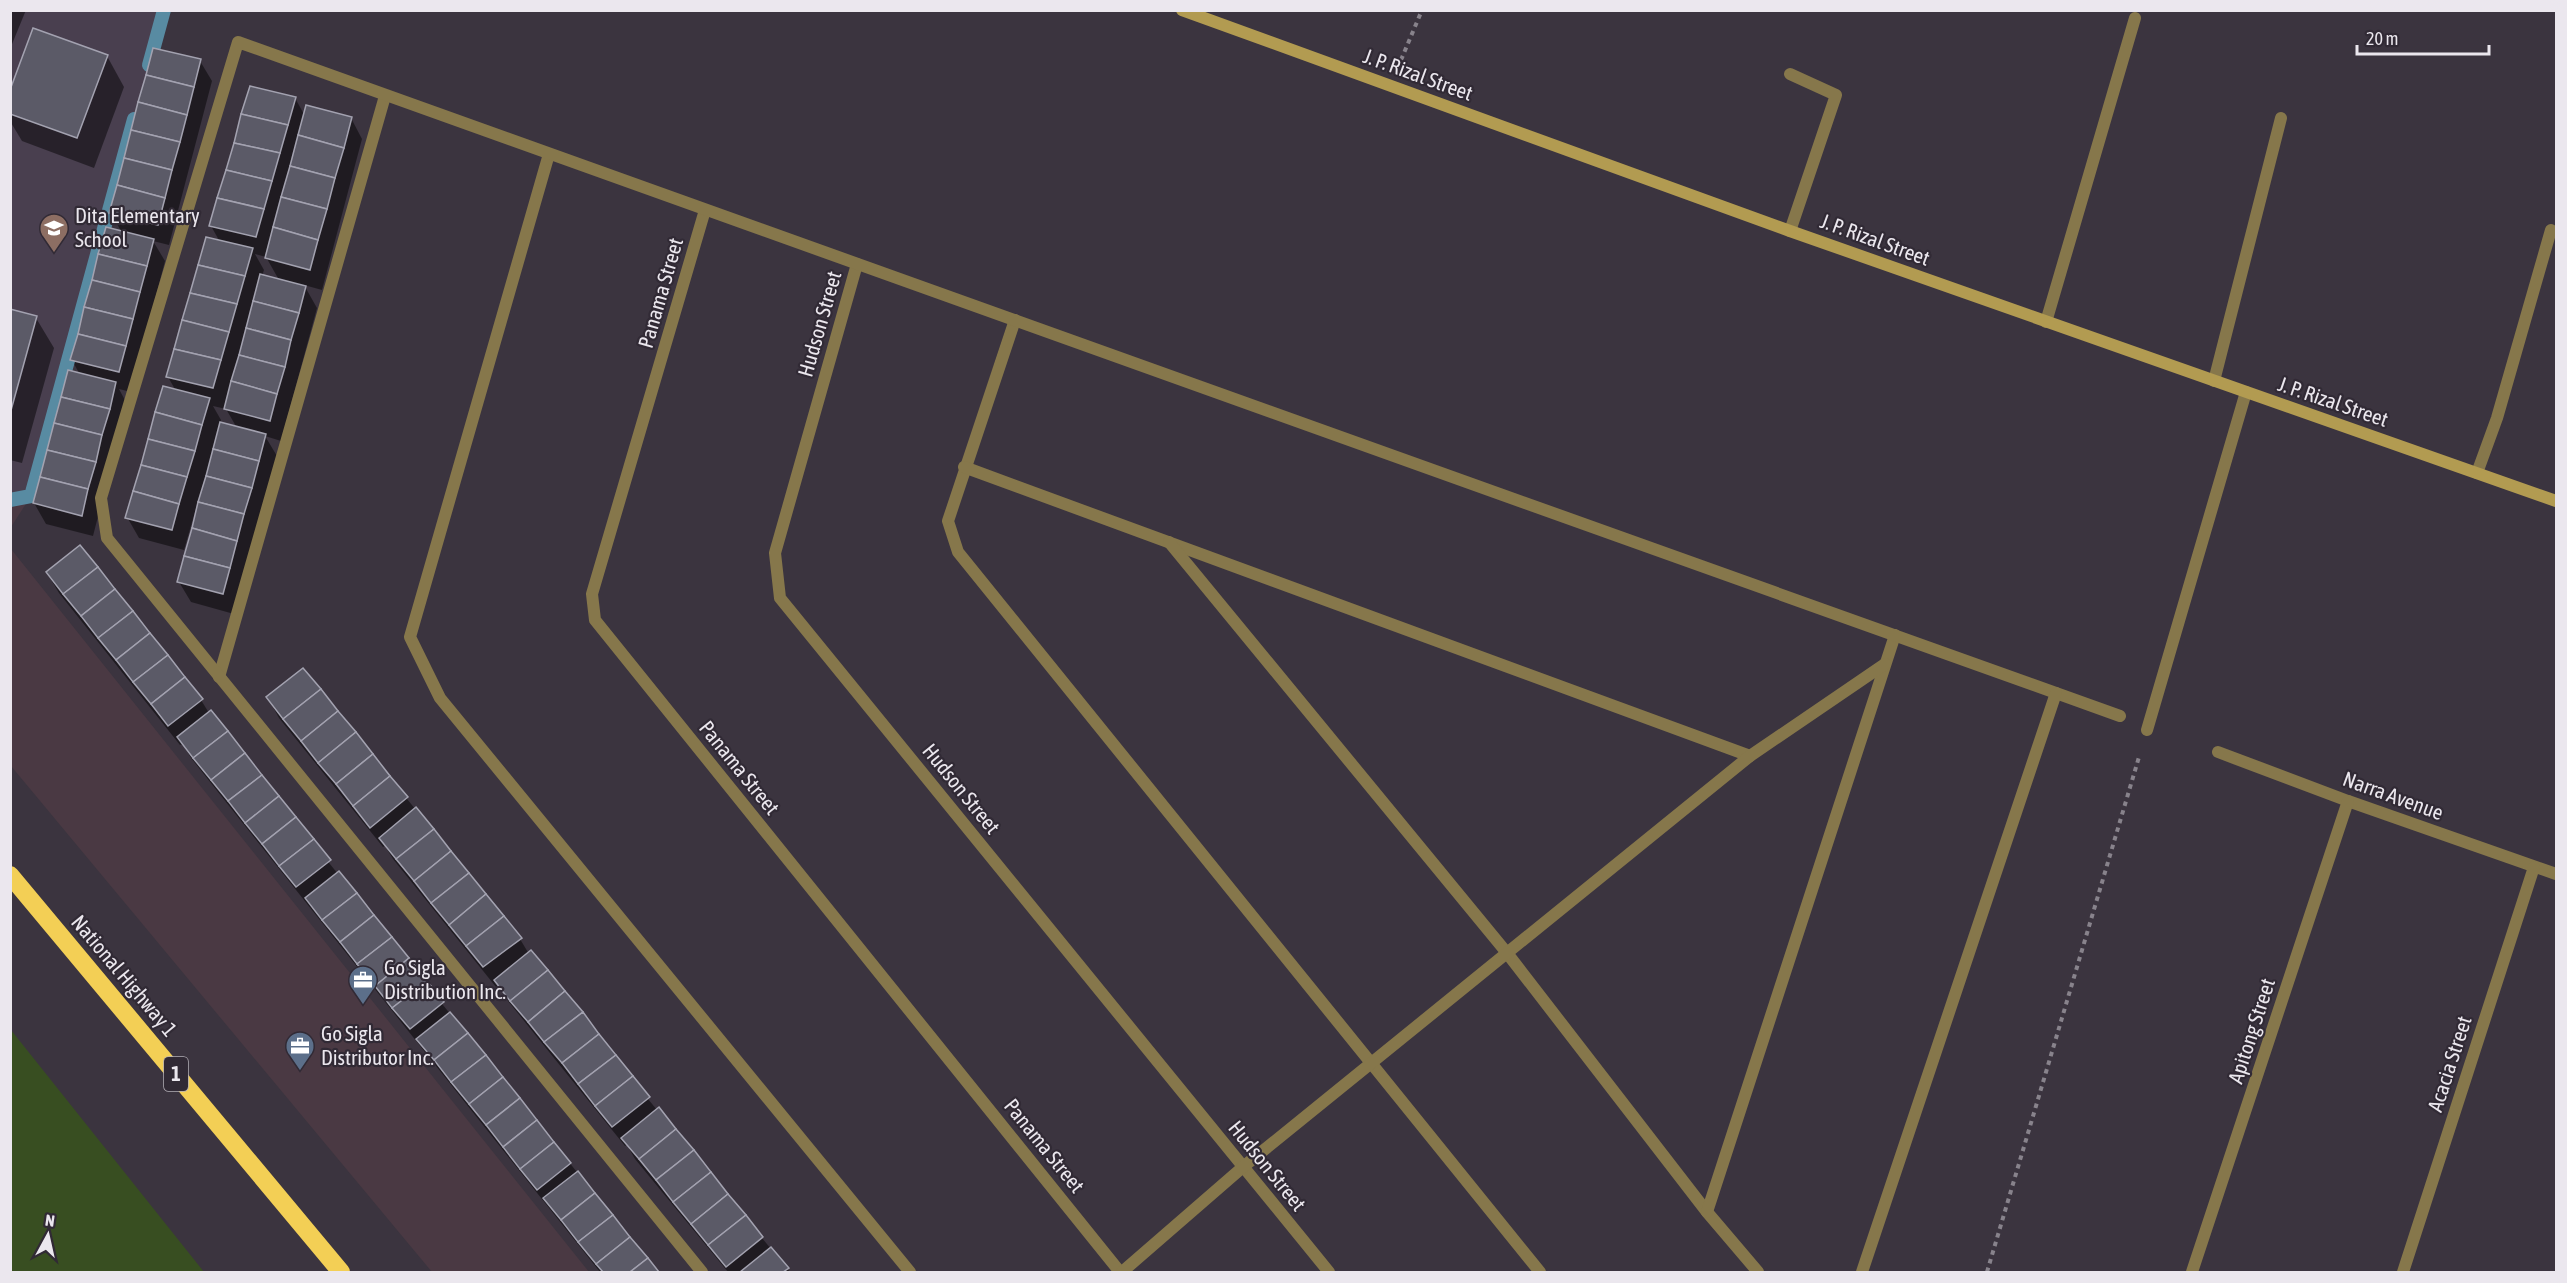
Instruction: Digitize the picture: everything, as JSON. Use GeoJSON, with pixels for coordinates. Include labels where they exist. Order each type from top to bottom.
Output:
{"type":"FeatureCollection","features":[{"type":"Feature","properties":{"kind":"highway","name":"National Highway 1"},"geometry":{"type":"LineString","coordinates":[[10,875],[341,1272]]}},
{"type":"Feature","properties":{"kind":"main road","name":"J. P. Rizal Street"},"geometry":{"type":"LineString","coordinates":[[1182,10],[1790,231],[2556,501]]}},
{"type":"Feature","properties":{"kind":"street"},"geometry":{"type":"LineString","coordinates":[[2046,322],[2135,18]]}},
{"type":"Feature","properties":{"kind":"street"},"geometry":{"type":"LineString","coordinates":[[702,1272],[107,538],[101,498],[238,42],[2120,716]]}},
{"type":"Feature","properties":{"kind":"street"},"geometry":{"type":"LineString","coordinates":[[1790,74],[1836,95],[1790,231]]}},
{"type":"Feature","properties":{"kind":"street"},"geometry":{"type":"LineString","coordinates":[[219,677],[385,96]]}},
{"type":"Feature","properties":{"kind":"street"},"geometry":{"type":"LineString","coordinates":[[2214,381],[2281,118]]}},
{"type":"Feature","properties":{"kind":"street"},"geometry":{"type":"LineString","coordinates":[[549,154],[410,637],[440,698],[910,1272]]}},
{"type":"Feature","properties":{"kind":"street","name":"Panama Street"},"geometry":{"type":"LineString","coordinates":[[705,210],[592,594],[595,620],[1121,1272]]}},
{"type":"Feature","properties":{"kind":"street"},"geometry":{"type":"LineString","coordinates":[[2477,473],[2497,418],[2551,230]]}},
{"type":"Feature","properties":{"kind":"street","name":"Hudson Street"},"geometry":{"type":"LineString","coordinates":[[857,264],[775,553],[780,598],[1329,1272]]}},
{"type":"Feature","properties":{"kind":"street"},"geometry":{"type":"LineString","coordinates":[[1015,320],[964,467],[948,521],[958,552],[1540,1272]]}},
{"type":"Feature","properties":{"kind":"street"},"geometry":{"type":"LineString","coordinates":[[2147,730],[2246,392]]}},
{"type":"Feature","properties":{"kind":"street"},"geometry":{"type":"LineString","coordinates":[[964,467],[1750,756]]}},
{"type":"Feature","properties":{"kind":"street"},"geometry":{"type":"LineString","coordinates":[[1170,542],[1507,953],[1707,1212],[1758,1272]]}},
{"type":"Feature","properties":{"kind":"street"},"geometry":{"type":"LineString","coordinates":[[1707,1212],[1895,635]]}},
{"type":"Feature","properties":{"kind":"street"},"geometry":{"type":"LineString","coordinates":[[1121,1272],[1243,1167],[1750,756],[1885,664]]}},
{"type":"Feature","properties":{"kind":"street"},"geometry":{"type":"LineString","coordinates":[[1862,1272],[2056,693]]}},
{"type":"Feature","properties":{"kind":"street","name":"Narra Avenue"},"geometry":{"type":"LineString","coordinates":[[2218,752],[2348,801],[2556,874]]}},
{"type":"Feature","properties":{"kind":"street","name":"Apitong Street"},"geometry":{"type":"LineString","coordinates":[[2192,1272],[2348,801]]}},
{"type":"Feature","properties":{"kind":"street","name":"Acacia Street"},"geometry":{"type":"LineString","coordinates":[[2403,1272],[2534,867]]}},
{"type":"Feature","properties":{"kind":"path"},"geometry":{"type":"LineString","coordinates":[[1390,86],[1422,10]]}},
{"type":"Feature","properties":{"kind":"path"},"geometry":{"type":"LineString","coordinates":[[1987,1272],[2147,730]]}},
{"type":"Feature","properties":{"kind":"shaded area","name":"Dita Elementary School"},"geometry":{"type":"Polygon","coordinates":[[[10,11],[164,11],[31,496],[11,500],[10,11]]]}},
{"type":"Feature","properties":{"kind":"shaded area"},"geometry":{"type":"Polygon","coordinates":[[[31,496],[11,527],[11,500],[31,496]]]}},
{"type":"Feature","properties":{"kind":"shaded area"},"geometry":{"type":"Polygon","coordinates":[[[10,549],[589,1272],[432,1272],[11,766],[10,549]]]}},
{"type":"Feature","properties":{"kind":"green space"},"geometry":{"type":"Polygon","coordinates":[[[11,1030],[204,1272],[11,1272],[11,1030]]]}},
{"type":"Feature","properties":{"kind":"building"},"geometry":{"type":"Polygon","coordinates":[[[33,28],[108,55],[77,138],[10,114],[10,90],[33,28]]]}},
{"type":"Feature","properties":{"kind":"building"},"geometry":{"type":"Polygon","coordinates":[[[153,48],[201,59],[194,87],[146,75],[153,48]]]}},
{"type":"Feature","properties":{"kind":"building"},"geometry":{"type":"Polygon","coordinates":[[[146,75],[194,87],[187,115],[138,102],[146,75]]]}},
{"type":"Feature","properties":{"kind":"building"},"geometry":{"type":"Polygon","coordinates":[[[250,86],[296,97],[288,125],[241,114],[250,86]]]}},
{"type":"Feature","properties":{"kind":"building"},"geometry":{"type":"Polygon","coordinates":[[[138,102],[187,115],[180,142],[131,130],[138,102]]]}},
{"type":"Feature","properties":{"kind":"building"},"geometry":{"type":"Polygon","coordinates":[[[306,105],[352,117],[344,148],[298,135],[306,105]]]}},
{"type":"Feature","properties":{"kind":"building"},"geometry":{"type":"Polygon","coordinates":[[[241,114],[288,125],[280,153],[234,143],[241,114]]]}},
{"type":"Feature","properties":{"kind":"building"},"geometry":{"type":"Polygon","coordinates":[[[131,130],[180,142],[172,170],[124,158],[131,130]]]}},
{"type":"Feature","properties":{"kind":"building"},"geometry":{"type":"Polygon","coordinates":[[[298,135],[344,148],[335,178],[290,166],[298,135]]]}},
{"type":"Feature","properties":{"kind":"building"},"geometry":{"type":"Polygon","coordinates":[[[234,143],[280,153],[272,181],[226,170],[234,143]]]}},
{"type":"Feature","properties":{"kind":"building"},"geometry":{"type":"Polygon","coordinates":[[[124,158],[172,170],[165,198],[117,185],[124,158]]]}},
{"type":"Feature","properties":{"kind":"building"},"geometry":{"type":"Polygon","coordinates":[[[290,166],[335,178],[327,209],[281,197],[290,166]]]}},
{"type":"Feature","properties":{"kind":"building"},"geometry":{"type":"Polygon","coordinates":[[[226,170],[272,181],[264,209],[217,198],[226,170]]]}},
{"type":"Feature","properties":{"kind":"building"},"geometry":{"type":"Polygon","coordinates":[[[117,185],[165,198],[158,225],[109,213],[117,185]]]}},
{"type":"Feature","properties":{"kind":"building"},"geometry":{"type":"Polygon","coordinates":[[[281,197],[327,209],[318,240],[273,227],[281,197]]]}},
{"type":"Feature","properties":{"kind":"building"},"geometry":{"type":"Polygon","coordinates":[[[217,198],[264,209],[256,237],[209,226],[217,198]]]}},
{"type":"Feature","properties":{"kind":"building"},"geometry":{"type":"Polygon","coordinates":[[[106,227],[154,239],[147,266],[98,254],[106,227]]]}},
{"type":"Feature","properties":{"kind":"building"},"geometry":{"type":"Polygon","coordinates":[[[273,227],[318,240],[310,270],[265,258],[273,227]]]}},
{"type":"Feature","properties":{"kind":"building"},"geometry":{"type":"Polygon","coordinates":[[[206,237],[253,248],[245,276],[198,265],[206,237]]]}},
{"type":"Feature","properties":{"kind":"building"},"geometry":{"type":"Polygon","coordinates":[[[98,254],[147,266],[140,292],[92,280],[98,254]]]}},
{"type":"Feature","properties":{"kind":"building"},"geometry":{"type":"Polygon","coordinates":[[[198,265],[245,276],[237,304],[190,293],[198,265]]]}},
{"type":"Feature","properties":{"kind":"building"},"geometry":{"type":"Polygon","coordinates":[[[260,274],[306,286],[299,313],[253,301],[260,274]]]}},
{"type":"Feature","properties":{"kind":"building"},"geometry":{"type":"Polygon","coordinates":[[[92,280],[140,292],[133,319],[84,307],[92,280]]]}},
{"type":"Feature","properties":{"kind":"building"},"geometry":{"type":"Polygon","coordinates":[[[190,293],[237,304],[229,332],[182,320],[190,293]]]}},
{"type":"Feature","properties":{"kind":"building"},"geometry":{"type":"Polygon","coordinates":[[[253,301],[299,313],[291,340],[246,328],[253,301]]]}},
{"type":"Feature","properties":{"kind":"building"},"geometry":{"type":"Polygon","coordinates":[[[84,307],[133,319],[126,346],[78,334],[84,307]]]}},
{"type":"Feature","properties":{"kind":"building"},"geometry":{"type":"Polygon","coordinates":[[[10,309],[37,316],[10,414],[10,309]]]}},
{"type":"Feature","properties":{"kind":"building"},"geometry":{"type":"Polygon","coordinates":[[[182,320],[229,332],[221,360],[174,349],[182,320]]]}},
{"type":"Feature","properties":{"kind":"building"},"geometry":{"type":"Polygon","coordinates":[[[246,328],[291,340],[285,367],[239,355],[246,328]]]}},
{"type":"Feature","properties":{"kind":"building"},"geometry":{"type":"Polygon","coordinates":[[[78,334],[126,346],[119,372],[70,360],[78,334]]]}},
{"type":"Feature","properties":{"kind":"building"},"geometry":{"type":"Polygon","coordinates":[[[174,349],[221,360],[213,388],[166,377],[174,349]]]}},
{"type":"Feature","properties":{"kind":"building"},"geometry":{"type":"Polygon","coordinates":[[[239,355],[285,367],[277,394],[231,381],[239,355]]]}},
{"type":"Feature","properties":{"kind":"building"},"geometry":{"type":"Polygon","coordinates":[[[68,370],[116,382],[110,409],[61,397],[68,370]]]}},
{"type":"Feature","properties":{"kind":"building"},"geometry":{"type":"Polygon","coordinates":[[[231,381],[277,394],[270,421],[224,409],[231,381]]]}},
{"type":"Feature","properties":{"kind":"building"},"geometry":{"type":"Polygon","coordinates":[[[163,386],[210,398],[202,425],[155,412],[163,386]]]}},
{"type":"Feature","properties":{"kind":"building"},"geometry":{"type":"Polygon","coordinates":[[[61,397],[110,409],[102,435],[54,423],[61,397]]]}},
{"type":"Feature","properties":{"kind":"building"},"geometry":{"type":"Polygon","coordinates":[[[155,412],[202,425],[195,451],[148,439],[155,412]]]}},
{"type":"Feature","properties":{"kind":"building"},"geometry":{"type":"Polygon","coordinates":[[[220,422],[266,434],[259,461],[213,449],[220,422]]]}},
{"type":"Feature","properties":{"kind":"building"},"geometry":{"type":"Polygon","coordinates":[[[54,423],[102,435],[96,462],[47,450],[54,423]]]}},
{"type":"Feature","properties":{"kind":"building"},"geometry":{"type":"Polygon","coordinates":[[[148,439],[195,451],[187,477],[141,465],[148,439]]]}},
{"type":"Feature","properties":{"kind":"building"},"geometry":{"type":"Polygon","coordinates":[[[213,449],[259,461],[252,488],[206,476],[213,449]]]}},
{"type":"Feature","properties":{"kind":"building"},"geometry":{"type":"Polygon","coordinates":[[[47,450],[96,462],[88,489],[40,477],[47,450]]]}},
{"type":"Feature","properties":{"kind":"building"},"geometry":{"type":"Polygon","coordinates":[[[141,465],[187,477],[179,504],[133,491],[141,465]]]}},
{"type":"Feature","properties":{"kind":"building"},"geometry":{"type":"Polygon","coordinates":[[[206,476],[252,488],[244,514],[198,502],[206,476]]]}},
{"type":"Feature","properties":{"kind":"building"},"geometry":{"type":"Polygon","coordinates":[[[40,477],[88,489],[82,516],[33,503],[40,477]]]}},
{"type":"Feature","properties":{"kind":"building"},"geometry":{"type":"Polygon","coordinates":[[[133,491],[179,504],[172,530],[125,518],[133,491]]]}},
{"type":"Feature","properties":{"kind":"building"},"geometry":{"type":"Polygon","coordinates":[[[198,502],[244,514],[237,541],[192,528],[198,502]]]}},
{"type":"Feature","properties":{"kind":"building"},"geometry":{"type":"Polygon","coordinates":[[[192,528],[237,541],[230,568],[184,556],[192,528]]]}},
{"type":"Feature","properties":{"kind":"building"},"geometry":{"type":"Polygon","coordinates":[[[80,545],[98,567],[63,594],[46,572],[80,545]]]}},
{"type":"Feature","properties":{"kind":"building"},"geometry":{"type":"Polygon","coordinates":[[[184,556],[230,568],[223,594],[177,582],[184,556]]]}},
{"type":"Feature","properties":{"kind":"building"},"geometry":{"type":"Polygon","coordinates":[[[98,567],[115,589],[81,616],[63,594],[98,567]]]}},
{"type":"Feature","properties":{"kind":"building"},"geometry":{"type":"Polygon","coordinates":[[[115,589],[133,611],[98,638],[81,616],[115,589]]]}},
{"type":"Feature","properties":{"kind":"building"},"geometry":{"type":"Polygon","coordinates":[[[133,611],[150,633],[116,660],[98,638],[133,611]]]}},
{"type":"Feature","properties":{"kind":"building"},"geometry":{"type":"Polygon","coordinates":[[[150,633],[168,655],[133,682],[116,660],[150,633]]]}},
{"type":"Feature","properties":{"kind":"building"},"geometry":{"type":"Polygon","coordinates":[[[168,655],[185,677],[151,704],[133,682],[168,655]]]}},
{"type":"Feature","properties":{"kind":"building"},"geometry":{"type":"Polygon","coordinates":[[[303,668],[321,689],[283,719],[266,697],[303,668]]]}},
{"type":"Feature","properties":{"kind":"building"},"geometry":{"type":"Polygon","coordinates":[[[185,677],[203,699],[168,726],[151,704],[185,677]]]}},
{"type":"Feature","properties":{"kind":"building"},"geometry":{"type":"Polygon","coordinates":[[[321,689],[338,711],[301,741],[283,719],[321,689]]]}},
{"type":"Feature","properties":{"kind":"building"},"geometry":{"type":"Polygon","coordinates":[[[211,710],[228,731],[193,758],[177,737],[211,710]]]}},
{"type":"Feature","properties":{"kind":"building"},"geometry":{"type":"Polygon","coordinates":[[[338,711],[356,732],[318,763],[301,741],[338,711]]]}},
{"type":"Feature","properties":{"kind":"building"},"geometry":{"type":"Polygon","coordinates":[[[228,731],[245,753],[211,780],[193,758],[228,731]]]}},
{"type":"Feature","properties":{"kind":"building"},"geometry":{"type":"Polygon","coordinates":[[[356,732],[373,754],[336,784],[318,763],[356,732]]]}},
{"type":"Feature","properties":{"kind":"building"},"geometry":{"type":"Polygon","coordinates":[[[245,753],[262,775],[228,801],[211,780],[245,753]]]}},
{"type":"Feature","properties":{"kind":"building"},"geometry":{"type":"Polygon","coordinates":[[[373,754],[390,776],[353,806],[336,784],[373,754]]]}},
{"type":"Feature","properties":{"kind":"building"},"geometry":{"type":"Polygon","coordinates":[[[262,775],[279,796],[245,823],[228,801],[262,775]]]}},
{"type":"Feature","properties":{"kind":"building"},"geometry":{"type":"Polygon","coordinates":[[[390,776],[408,797],[370,828],[353,806],[390,776]]]}},
{"type":"Feature","properties":{"kind":"building"},"geometry":{"type":"Polygon","coordinates":[[[279,796],[296,817],[262,844],[245,823],[279,796]]]}},
{"type":"Feature","properties":{"kind":"building"},"geometry":{"type":"Polygon","coordinates":[[[416,807],[434,829],[396,859],[379,838],[416,807]]]}},
{"type":"Feature","properties":{"kind":"building"},"geometry":{"type":"Polygon","coordinates":[[[296,817],[314,839],[279,866],[262,844],[296,817]]]}},
{"type":"Feature","properties":{"kind":"building"},"geometry":{"type":"Polygon","coordinates":[[[434,829],[451,851],[414,881],[396,859],[434,829]]]}},
{"type":"Feature","properties":{"kind":"building"},"geometry":{"type":"Polygon","coordinates":[[[314,839],[331,860],[296,887],[279,866],[314,839]]]}},
{"type":"Feature","properties":{"kind":"building"},"geometry":{"type":"Polygon","coordinates":[[[451,851],[469,873],[431,903],[414,881],[451,851]]]}},
{"type":"Feature","properties":{"kind":"building"},"geometry":{"type":"Polygon","coordinates":[[[339,871],[357,893],[322,920],[305,898],[339,871]]]}},
{"type":"Feature","properties":{"kind":"building"},"geometry":{"type":"Polygon","coordinates":[[[469,873],[486,894],[449,925],[431,903],[469,873]]]}},
{"type":"Feature","properties":{"kind":"building"},"geometry":{"type":"Polygon","coordinates":[[[357,893],[374,915],[340,942],[322,920],[357,893]]]}},
{"type":"Feature","properties":{"kind":"building"},"geometry":{"type":"Polygon","coordinates":[[[486,894],[504,916],[466,946],[449,925],[486,894]]]}},
{"type":"Feature","properties":{"kind":"building"},"geometry":{"type":"Polygon","coordinates":[[[374,915],[392,937],[357,964],[340,942],[374,915]]]}},
{"type":"Feature","properties":{"kind":"building"},"geometry":{"type":"Polygon","coordinates":[[[504,916],[522,938],[483,967],[466,946],[504,916]]]}},
{"type":"Feature","properties":{"kind":"building"},"geometry":{"type":"Polygon","coordinates":[[[392,937],[409,958],[375,986],[357,964],[392,937]]]}},
{"type":"Feature","properties":{"kind":"building"},"geometry":{"type":"Polygon","coordinates":[[[531,950],[548,970],[510,1001],[494,980],[531,950]]]}},
{"type":"Feature","properties":{"kind":"building"},"geometry":{"type":"Polygon","coordinates":[[[409,958],[427,981],[392,1008],[375,986],[409,958]]]}},
{"type":"Feature","properties":{"kind":"building"},"geometry":{"type":"Polygon","coordinates":[[[548,970],[565,991],[528,1022],[510,1001],[548,970]]]}},
{"type":"Feature","properties":{"kind":"building"},"geometry":{"type":"Polygon","coordinates":[[[427,981],[444,1002],[410,1029],[392,1008],[427,981]]]}},
{"type":"Feature","properties":{"kind":"building"},"geometry":{"type":"Polygon","coordinates":[[[565,991],[583,1012],[544,1042],[528,1022],[565,991]]]}},
{"type":"Feature","properties":{"kind":"building"},"geometry":{"type":"Polygon","coordinates":[[[450,1012],[468,1033],[434,1060],[416,1039],[450,1012]]]}},
{"type":"Feature","properties":{"kind":"building"},"geometry":{"type":"Polygon","coordinates":[[[583,1012],[599,1034],[562,1063],[544,1042],[583,1012]]]}},
{"type":"Feature","properties":{"kind":"building"},"geometry":{"type":"Polygon","coordinates":[[[468,1033],[486,1055],[451,1082],[434,1060],[468,1033]]]}},
{"type":"Feature","properties":{"kind":"building"},"geometry":{"type":"Polygon","coordinates":[[[599,1034],[616,1055],[578,1084],[562,1063],[599,1034]]]}},
{"type":"Feature","properties":{"kind":"building"},"geometry":{"type":"Polygon","coordinates":[[[486,1055],[503,1077],[469,1104],[451,1082],[486,1055]]]}},
{"type":"Feature","properties":{"kind":"building"},"geometry":{"type":"Polygon","coordinates":[[[616,1055],[633,1076],[595,1106],[578,1084],[616,1055]]]}},
{"type":"Feature","properties":{"kind":"building"},"geometry":{"type":"Polygon","coordinates":[[[633,1076],[650,1097],[612,1127],[595,1106],[633,1076]]]}},
{"type":"Feature","properties":{"kind":"building"},"geometry":{"type":"Polygon","coordinates":[[[503,1077],[520,1098],[486,1125],[469,1104],[503,1077]]]}},
{"type":"Feature","properties":{"kind":"building"},"geometry":{"type":"Polygon","coordinates":[[[520,1098],[537,1120],[503,1147],[486,1125],[520,1098]]]}},
{"type":"Feature","properties":{"kind":"building"},"geometry":{"type":"Polygon","coordinates":[[[659,1107],[676,1129],[639,1159],[621,1138],[659,1107]]]}},
{"type":"Feature","properties":{"kind":"building"},"geometry":{"type":"Polygon","coordinates":[[[537,1120],[554,1142],[520,1169],[503,1147],[537,1120]]]}},
{"type":"Feature","properties":{"kind":"building"},"geometry":{"type":"Polygon","coordinates":[[[676,1129],[694,1150],[656,1180],[639,1159],[676,1129]]]}},
{"type":"Feature","properties":{"kind":"building"},"geometry":{"type":"Polygon","coordinates":[[[554,1142],[571,1163],[537,1190],[520,1169],[554,1142]]]}},
{"type":"Feature","properties":{"kind":"building"},"geometry":{"type":"Polygon","coordinates":[[[694,1150],[711,1172],[673,1202],[656,1180],[694,1150]]]}},
{"type":"Feature","properties":{"kind":"building"},"geometry":{"type":"Polygon","coordinates":[[[578,1171],[595,1193],[561,1220],[543,1198],[578,1171]]]}},
{"type":"Feature","properties":{"kind":"building"},"geometry":{"type":"Polygon","coordinates":[[[711,1172],[728,1194],[691,1224],[673,1202],[711,1172]]]}},
{"type":"Feature","properties":{"kind":"building"},"geometry":{"type":"Polygon","coordinates":[[[595,1193],[613,1215],[578,1242],[561,1220],[595,1193]]]}},
{"type":"Feature","properties":{"kind":"building"},"geometry":{"type":"Polygon","coordinates":[[[728,1194],[746,1215],[708,1245],[691,1224],[728,1194]]]}},
{"type":"Feature","properties":{"kind":"building"},"geometry":{"type":"Polygon","coordinates":[[[613,1215],[630,1237],[596,1264],[578,1242],[613,1215]]]}},
{"type":"Feature","properties":{"kind":"building"},"geometry":{"type":"Polygon","coordinates":[[[746,1215],[763,1237],[726,1267],[708,1245],[746,1215]]]}},
{"type":"Feature","properties":{"kind":"building"},"geometry":{"type":"Polygon","coordinates":[[[630,1237],[648,1258],[630,1272],[603,1272],[596,1264],[630,1237]]]}},
{"type":"Feature","properties":{"kind":"building"},"geometry":{"type":"Polygon","coordinates":[[[771,1247],[789,1268],[783,1272],[740,1272],[771,1247]]]}},
{"type":"Feature","properties":{"kind":"building"},"geometry":{"type":"Polygon","coordinates":[[[648,1258],[659,1272],[630,1272],[648,1258]]]}},
{"type":"Feature","properties":{"kind":"waterway"},"geometry":{"type":"LineString","coordinates":[[149,65],[164,10]]}},
{"type":"Feature","properties":{"kind":"waterway"},"geometry":{"type":"LineString","coordinates":[[10,500],[31,496],[134,119]]}},
{"type":"Feature","properties":{"kind":"place","name":"Dita Elementary School"},"geometry":{"type":"Point","coordinates":[54,254]}},
{"type":"Feature","properties":{"kind":"place","name":"Go Sigla Distribution Inc."},"geometry":{"type":"Point","coordinates":[363,1006]}},
{"type":"Feature","properties":{"kind":"place","name":"Go Sigla Distributor Inc."},"geometry":{"type":"Point","coordinates":[300,1072]}}]}
